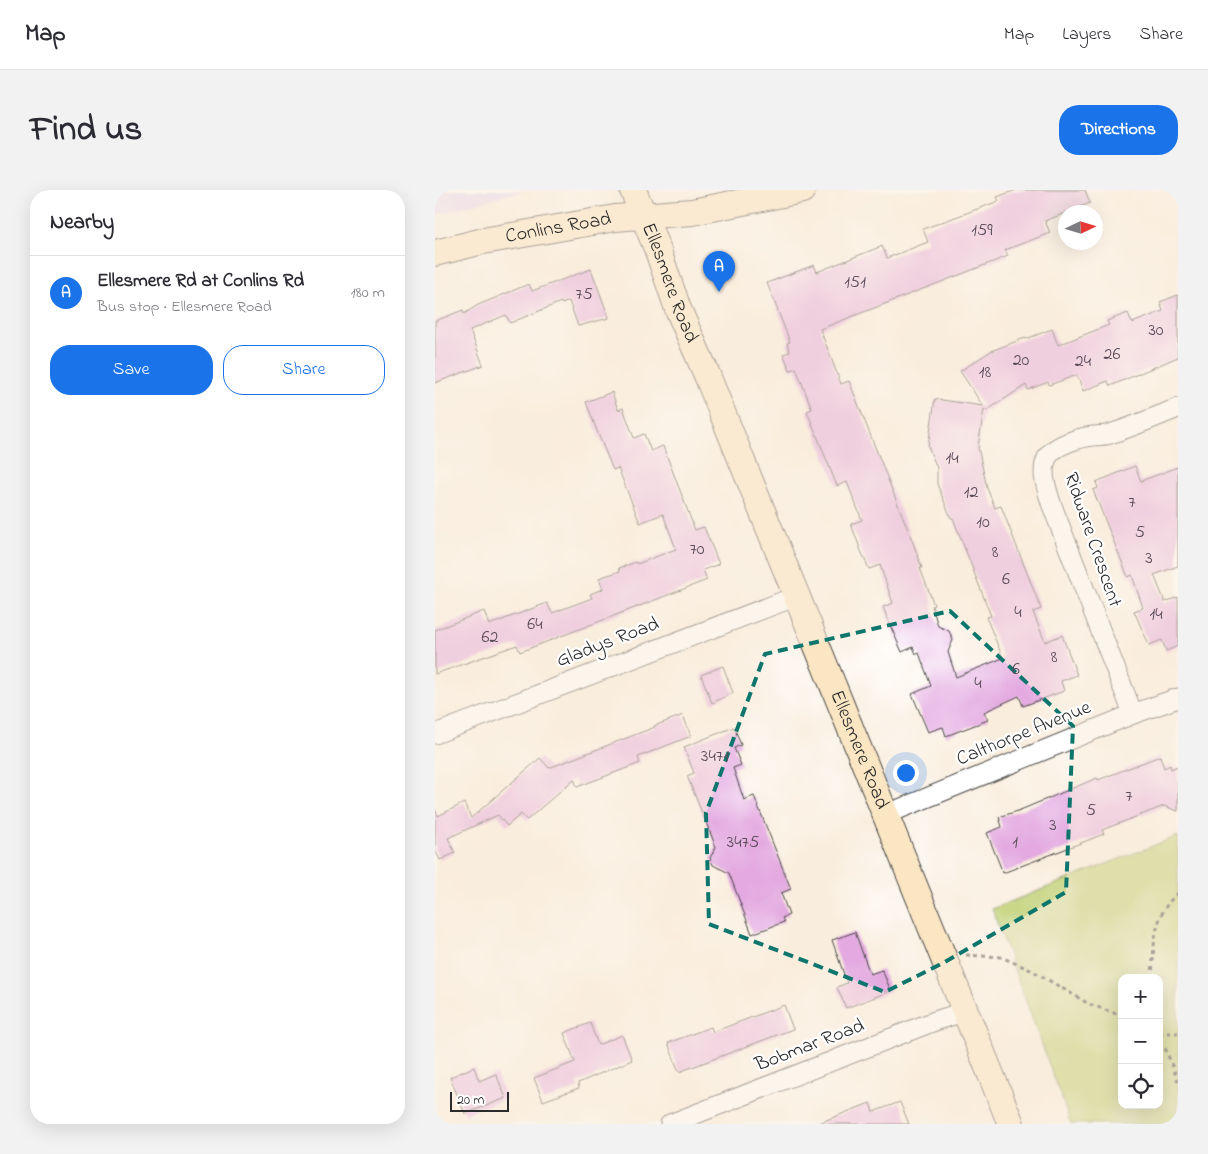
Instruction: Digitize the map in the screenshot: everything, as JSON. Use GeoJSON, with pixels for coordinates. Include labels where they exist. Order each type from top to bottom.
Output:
{"type":"FeatureCollection","features":[{"type":"Feature","properties":{"kind":"main road","name":"Ellesmere Road"},"geometry":{"type":"LineString","coordinates":[[633,190],[653,216]]}},
{"type":"Feature","properties":{"kind":"main road","name":"Ellesmere Road"},"geometry":{"type":"LineString","coordinates":[[651,190],[653,216],[678,309],[707,375],[887,814],[1011,1124]]}},
{"type":"Feature","properties":{"kind":"main road","name":"Conlins Road"},"geometry":{"type":"LineString","coordinates":[[435,253],[483,241],[615,218],[692,212],[803,190]]}},
{"type":"Feature","properties":{"kind":"street","name":"Ridware Crescent"},"geometry":{"type":"LineString","coordinates":[[1133,714],[1051,503],[1044,469],[1047,457],[1055,449],[1066,443],[1092,436],[1107,435],[1178,408]]}},
{"type":"Feature","properties":{"kind":"street","name":"Gladys Road"},"geometry":{"type":"LineString","coordinates":[[435,734],[797,596]]}},
{"type":"Feature","properties":{"kind":"street","name":"Calthorpe Avenue"},"geometry":{"type":"LineString","coordinates":[[887,814],[1133,714],[1178,698]]}},
{"type":"Feature","properties":{"kind":"street","name":"Bobmar Road"},"geometry":{"type":"LineString","coordinates":[[670,1124],[935,1021],[966,1011]]}},
{"type":"Feature","properties":{"kind":"path"},"geometry":{"type":"LineString","coordinates":[[1152,974],[1153,944],[1158,920],[1170,900],[1178,893]]}},
{"type":"Feature","properties":{"kind":"path"},"geometry":{"type":"LineString","coordinates":[[943,954],[1001,957],[1033,971],[1089,1004],[1118,1015]]}},
{"type":"Feature","properties":{"kind":"path"},"geometry":{"type":"LineString","coordinates":[[1163,1033],[1178,1033]]}},
{"type":"Feature","properties":{"kind":"path"},"geometry":{"type":"LineString","coordinates":[[1163,1047],[1166,1050],[1178,1081]]}},
{"type":"Feature","properties":{"kind":"highlighted area"},"geometry":{"type":"Polygon","coordinates":[[[950,611],[1073,726],[1066,892],[945,962],[885,992],[709,924],[706,813],[765,654],[950,611]]]}},
{"type":"Feature","properties":{"kind":"shaded area"},"geometry":{"type":"Polygon","coordinates":[[[435,190],[525,190],[435,215],[435,190]]]}},
{"type":"Feature","properties":{"kind":"green space"},"geometry":{"type":"Polygon","coordinates":[[[1178,836],[1178,1124],[1071,1124],[992,909],[1178,836]]]}},
{"type":"Feature","properties":{"kind":"building"},"geometry":{"type":"Polygon","coordinates":[[[1016,190],[1085,190],[1090,203],[1085,205],[1058,205],[1058,216],[1045,221],[1050,233],[1005,250],[1008,256],[820,329],[841,384],[849,381],[914,545],[922,568],[920,568],[934,605],[932,606],[938,626],[949,631],[953,640],[948,652],[956,677],[1003,658],[986,617],[991,616],[953,518],[951,518],[937,484],[937,468],[928,446],[935,399],[983,406],[960,371],[991,351],[1052,329],[1058,345],[1109,325],[1107,321],[1128,313],[1132,323],[1163,311],[1160,302],[1178,295],[1178,357],[1110,386],[1108,381],[1083,391],[1077,375],[1049,385],[1048,382],[1028,390],[1026,385],[986,411],[984,409],[978,447],[987,488],[995,508],[1001,506],[1041,609],[1033,612],[1045,642],[1062,635],[1077,675],[1061,681],[1064,691],[1023,706],[1019,696],[984,712],[988,720],[946,736],[943,727],[928,732],[912,694],[931,686],[919,653],[916,654],[913,647],[902,652],[890,625],[883,607],[893,603],[880,565],[869,569],[861,551],[851,524],[862,520],[847,482],[837,486],[807,411],[812,409],[796,368],[790,370],[783,354],[790,352],[787,343],[790,342],[767,283],[814,265],[817,272],[882,246],[887,258],[928,242],[923,229],[999,201],[997,197],[1016,190]]]}},
{"type":"Feature","properties":{"kind":"building"},"geometry":{"type":"Polygon","coordinates":[[[591,269],[609,318],[578,326],[569,301],[562,304],[561,302],[510,323],[506,315],[470,330],[483,365],[435,383],[435,321],[463,310],[464,314],[478,305],[529,284],[532,291],[591,269]]]}},
{"type":"Feature","properties":{"kind":"building"},"geometry":{"type":"Polygon","coordinates":[[[612,392],[618,410],[623,408],[634,438],[644,434],[651,451],[663,446],[695,530],[704,527],[719,564],[703,570],[707,580],[520,652],[517,645],[435,674],[435,630],[484,611],[489,625],[547,603],[552,613],[592,598],[590,594],[603,589],[599,578],[620,571],[619,568],[636,562],[637,564],[676,549],[663,514],[640,523],[618,468],[613,470],[599,436],[586,402],[612,392]]]}},
{"type":"Feature","properties":{"kind":"building"},"geometry":{"type":"Polygon","coordinates":[[[1135,466],[1141,481],[1178,467],[1178,566],[1154,575],[1165,602],[1178,597],[1178,646],[1166,651],[1162,640],[1149,645],[1134,611],[1143,608],[1132,575],[1128,577],[1093,490],[1098,488],[1096,482],[1135,466]]]}},
{"type":"Feature","properties":{"kind":"building"},"geometry":{"type":"Polygon","coordinates":[[[723,666],[733,693],[712,703],[701,675],[723,666]]]}},
{"type":"Feature","properties":{"kind":"building"},"geometry":{"type":"Polygon","coordinates":[[[683,715],[691,736],[638,757],[640,763],[577,787],[574,779],[527,820],[521,814],[507,826],[498,815],[448,838],[455,853],[440,860],[435,850],[435,809],[438,816],[464,803],[471,818],[540,758],[549,768],[683,715]]]}},
{"type":"Feature","properties":{"kind":"building"},"geometry":{"type":"Polygon","coordinates":[[[734,727],[741,745],[734,748],[741,765],[733,768],[744,800],[754,796],[791,889],[781,893],[789,915],[782,918],[784,922],[752,934],[729,873],[713,865],[710,858],[716,847],[687,776],[694,773],[684,747],[734,727]]]}},
{"type":"Feature","properties":{"kind":"building"},"geometry":{"type":"Polygon","coordinates":[[[1160,756],[1164,768],[1170,765],[1171,769],[1178,766],[1178,811],[1164,806],[1102,830],[1104,834],[1003,873],[987,833],[1002,827],[999,817],[1097,778],[1098,780],[1160,756]]]}},
{"type":"Feature","properties":{"kind":"building"},"geometry":{"type":"Polygon","coordinates":[[[855,932],[870,974],[882,970],[891,991],[846,1008],[837,987],[847,983],[832,940],[855,932]]]}},
{"type":"Feature","properties":{"kind":"building"},"geometry":{"type":"Polygon","coordinates":[[[784,1005],[793,1029],[679,1072],[668,1043],[711,1027],[713,1032],[784,1005]]]}},
{"type":"Feature","properties":{"kind":"building"},"geometry":{"type":"Polygon","coordinates":[[[590,1023],[598,1045],[622,1035],[632,1060],[578,1083],[579,1088],[543,1101],[534,1078],[575,1062],[564,1033],[590,1023]]]}},
{"type":"Feature","properties":{"kind":"building"},"geometry":{"type":"Polygon","coordinates":[[[474,1067],[479,1081],[496,1074],[506,1098],[465,1114],[450,1077],[474,1067]]]}},
{"type":"Feature","properties":{"kind":"building"},"geometry":{"type":"Polygon","coordinates":[[[900,1102],[909,1124],[819,1123],[870,1103],[873,1112],[900,1102]]]}},
{"type":"Feature","properties":{"kind":"place","name":"Ellesmere Rd at Conlins Rd"},"geometry":{"type":"Point","coordinates":[719,292]}}]}
